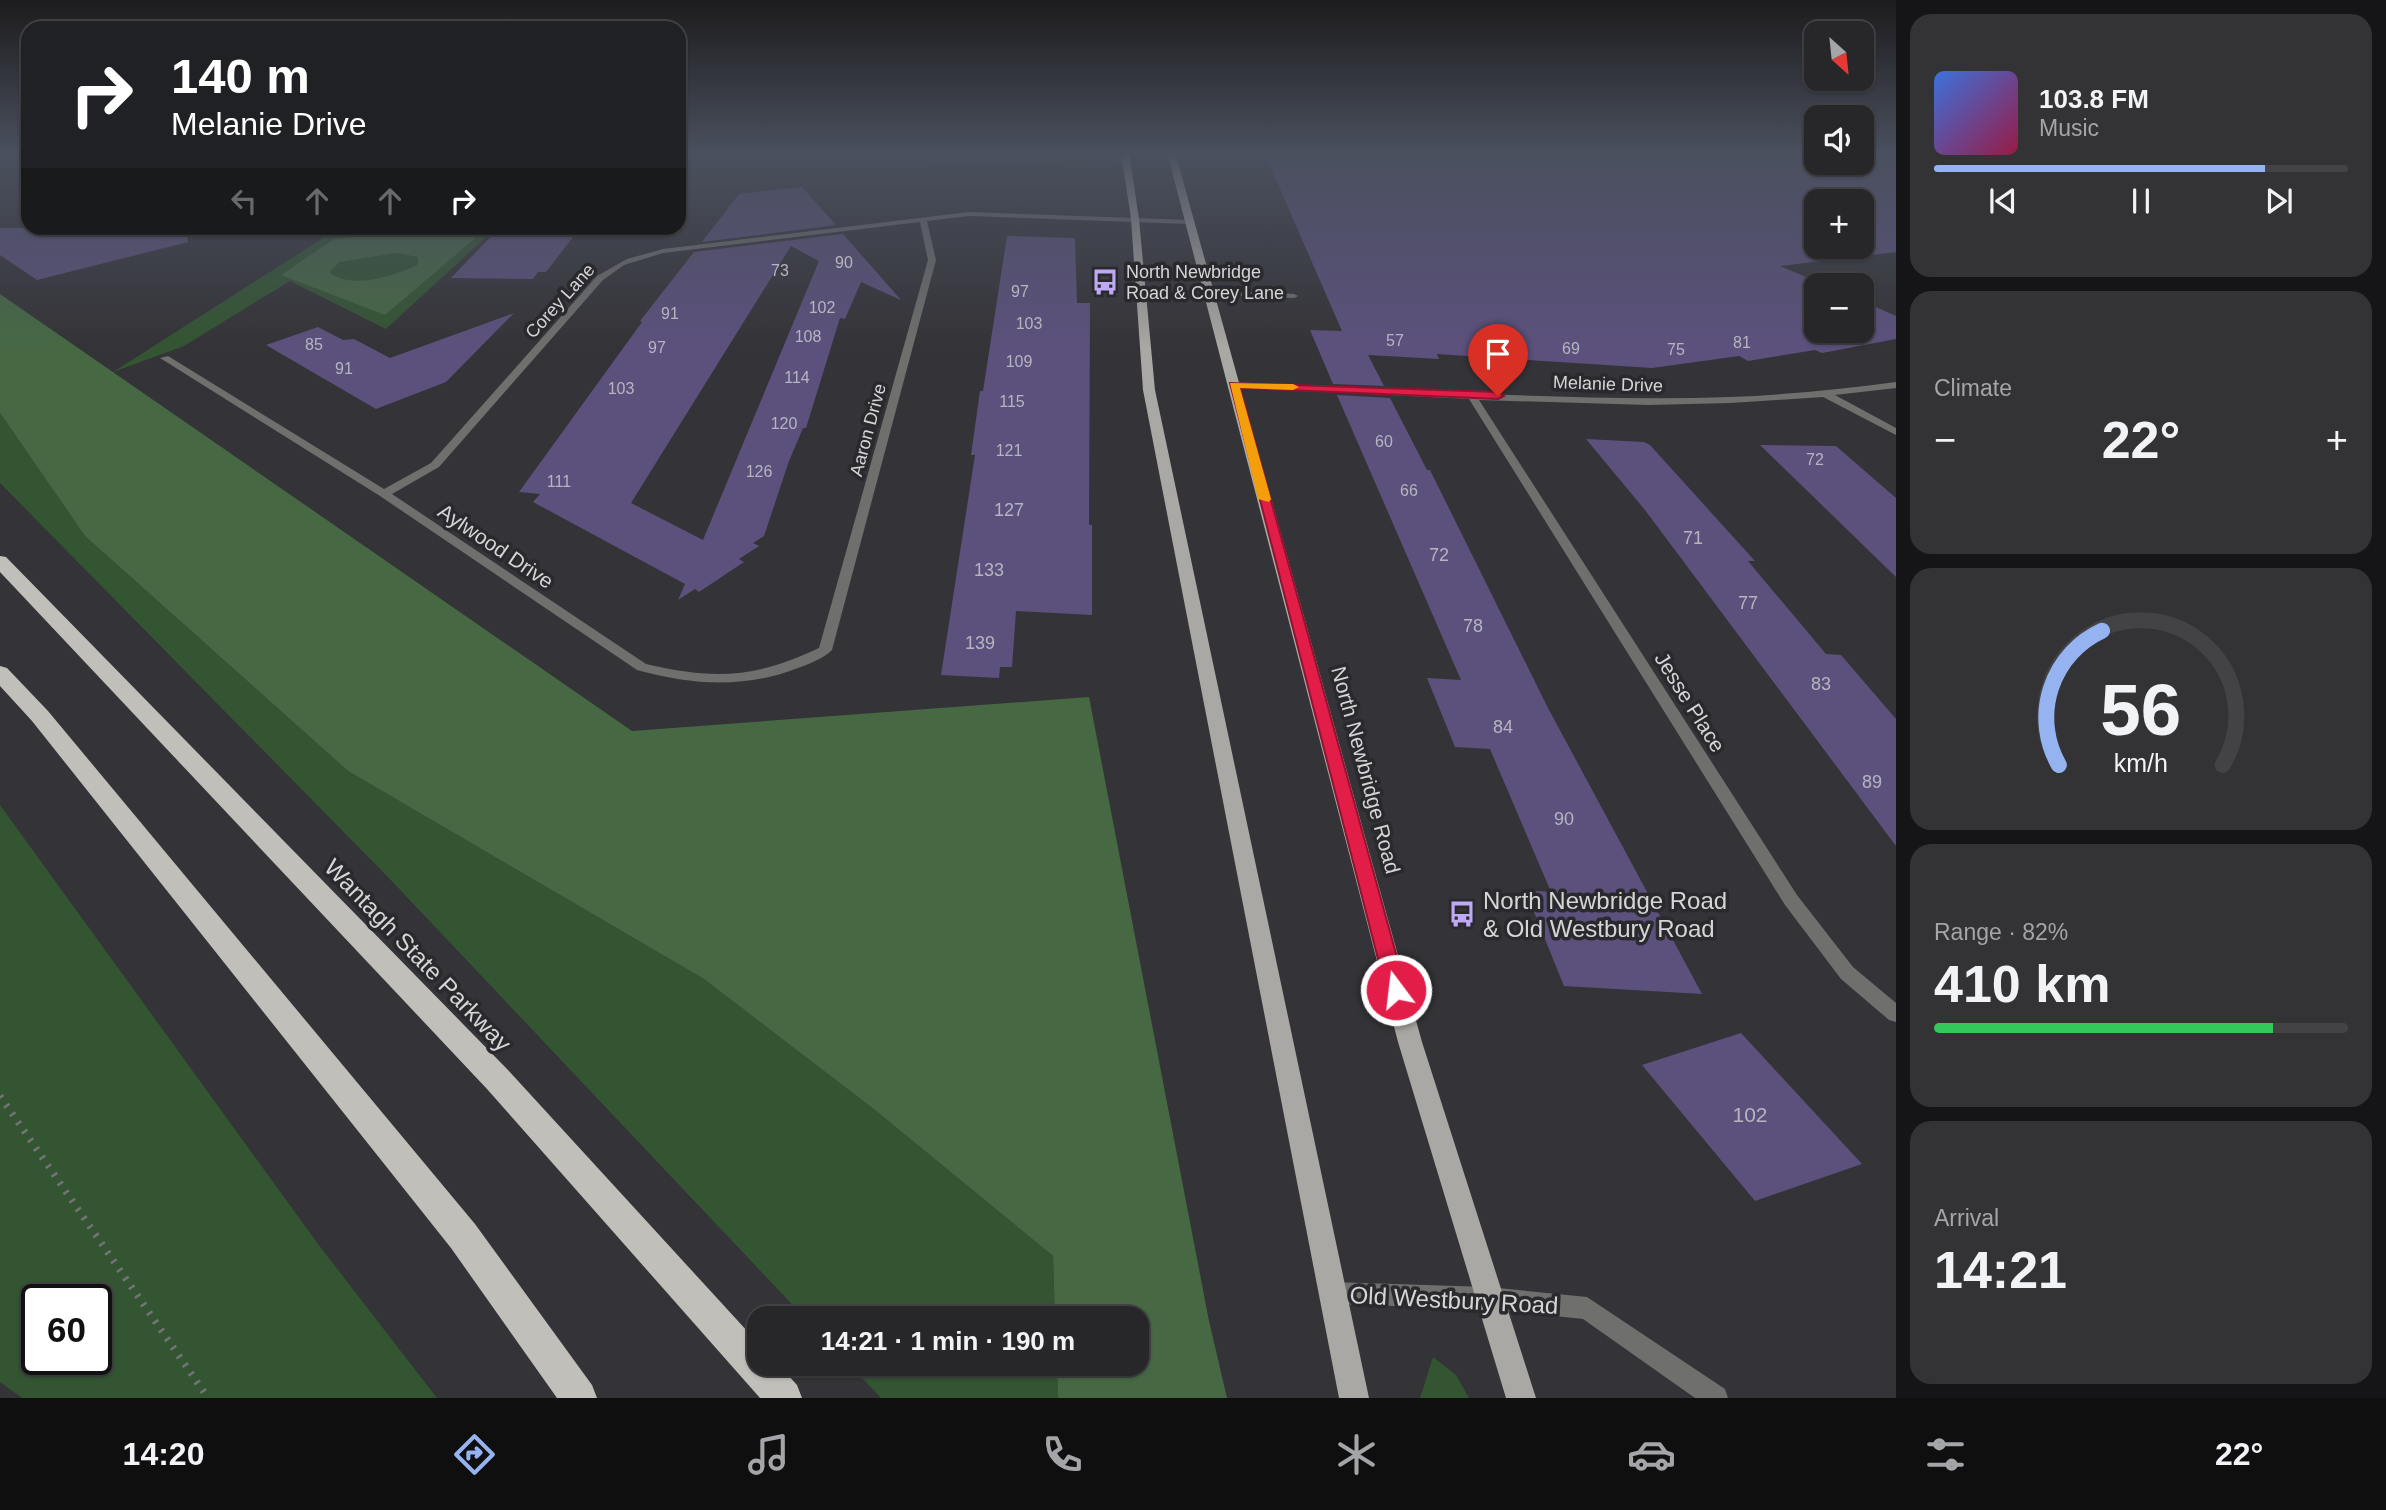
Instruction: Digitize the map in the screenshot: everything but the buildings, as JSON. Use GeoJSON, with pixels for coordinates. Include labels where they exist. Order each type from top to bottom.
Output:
{"type":"FeatureCollection","features":[{"type":"Feature","properties":{"kind":"highway","name":"Wantagh State Parkway"},"geometry":{"type":"LineString","coordinates":[[0,561],[497,1079],[784,1398]]}},
{"type":"Feature","properties":{"kind":"highway"},"geometry":{"type":"LineString","coordinates":[[0,673],[57,738],[463,1236],[579,1398]]}},
{"type":"Feature","properties":{"kind":"main road","name":"North Newbridge Road"},"geometry":{"type":"LineString","coordinates":[[1189,217],[1410,1042],[1521,1398]]}},
{"type":"Feature","properties":{"kind":"main road"},"geometry":{"type":"LineString","coordinates":[[1135,219],[1149,390],[1354,1398]]}},
{"type":"Feature","properties":{"kind":"street","name":"Corey Lane"},"geometry":{"type":"LineString","coordinates":[[384,494],[435,465],[614,266],[663,251],[932,217]]}},
{"type":"Feature","properties":{"kind":"street","name":"Corey Lane"},"geometry":{"type":"LineString","coordinates":[[1077,217],[1190,222]]}},
{"type":"Feature","properties":{"kind":"street","name":"Aaron Drive"},"geometry":{"type":"LineString","coordinates":[[825,650],[932,260],[923,218]]}},
{"type":"Feature","properties":{"kind":"street"},"geometry":{"type":"LineString","coordinates":[[1209,292],[1294,296]]}},
{"type":"Feature","properties":{"kind":"street","name":"Aylwood Drive"},"geometry":{"type":"LineString","coordinates":[[165,358],[384,494],[642,667],[686,679],[728,680],[789,670],[825,650]]}},
{"type":"Feature","properties":{"kind":"street","name":"Melanie Drive"},"geometry":{"type":"LineString","coordinates":[[1234,385],[1715,402],[1827,395],[1896,384]]}},
{"type":"Feature","properties":{"kind":"street","name":"Jesse Place"},"geometry":{"type":"LineString","coordinates":[[1470,394],[1791,900],[1847,973],[1896,1014]]}},
{"type":"Feature","properties":{"kind":"street"},"geometry":{"type":"LineString","coordinates":[[1827,395],[1896,432]]}},
{"type":"Feature","properties":{"kind":"street","name":"Old Westbury Road"},"geometry":{"type":"LineString","coordinates":[[1332,1293],[1488,1298],[1587,1308],[1716,1398]]}},
{"type":"Feature","properties":{"kind":"path"},"geometry":{"type":"LineString","coordinates":[[0,1096],[208,1398]]}},
{"type":"Feature","properties":{"kind":"green space"},"geometry":{"type":"Polygon","coordinates":[[[328,235],[488,235],[386,329],[290,281],[184,346],[113,372],[328,235]]]}},
{"type":"Feature","properties":{"kind":"green space"},"geometry":{"type":"Polygon","coordinates":[[[375,235],[479,235],[385,315],[281,275],[334,239],[375,235]],[[396,253],[339,262],[329,272],[339,278],[361,281],[418,265],[418,257],[396,253]]]}},
{"type":"Feature","properties":{"kind":"green space"},"geometry":{"type":"Polygon","coordinates":[[[0,294],[632,731],[1089,697],[1209,1321],[1227,1398],[1058,1398],[1057,1376],[1149,1376],[1149,1306],[1055,1306],[1053,1256],[875,1110],[704,979],[348,771],[85,536],[0,413],[0,294]]]}},
{"type":"Feature","properties":{"kind":"green space"},"geometry":{"type":"Polygon","coordinates":[[[0,413],[85,536],[348,771],[704,979],[875,1110],[1053,1256],[1055,1306],[794,1306],[386,875],[0,483],[0,413]]]}},
{"type":"Feature","properties":{"kind":"green space"},"geometry":{"type":"Polygon","coordinates":[[[0,805],[318,1244],[437,1398],[22,1398],[0,1382],[0,805]]]}},
{"type":"Feature","properties":{"kind":"green space"},"geometry":{"type":"Polygon","coordinates":[[[1433,1357],[1456,1375],[1469,1398],[1420,1398],[1433,1357]]]}},
{"type":"Feature","properties":{"kind":"green space"},"geometry":{"type":"Polygon","coordinates":[[[860,1376],[1057,1376],[1058,1398],[881,1398],[860,1376]]]}},
{"type":"Feature","properties":{"kind":"slow traffic"},"geometry":{"type":"LineString","coordinates":[[1264,499],[1234,385],[1293,387]]}},
{"type":"Feature","properties":{"kind":"place","name":"North Newbridge Road & Corey Lane"},"geometry":{"type":"Point","coordinates":[1105,282]}},
{"type":"Feature","properties":{"kind":"place","name":"North Newbridge Road & Old Westbury Road"},"geometry":{"type":"Point","coordinates":[1462,914]}},
{"type":"Feature","properties":{"kind":"route"},"geometry":{"type":"LineString","coordinates":[[1396,990],[1234,385],[1498,396]]}}]}
